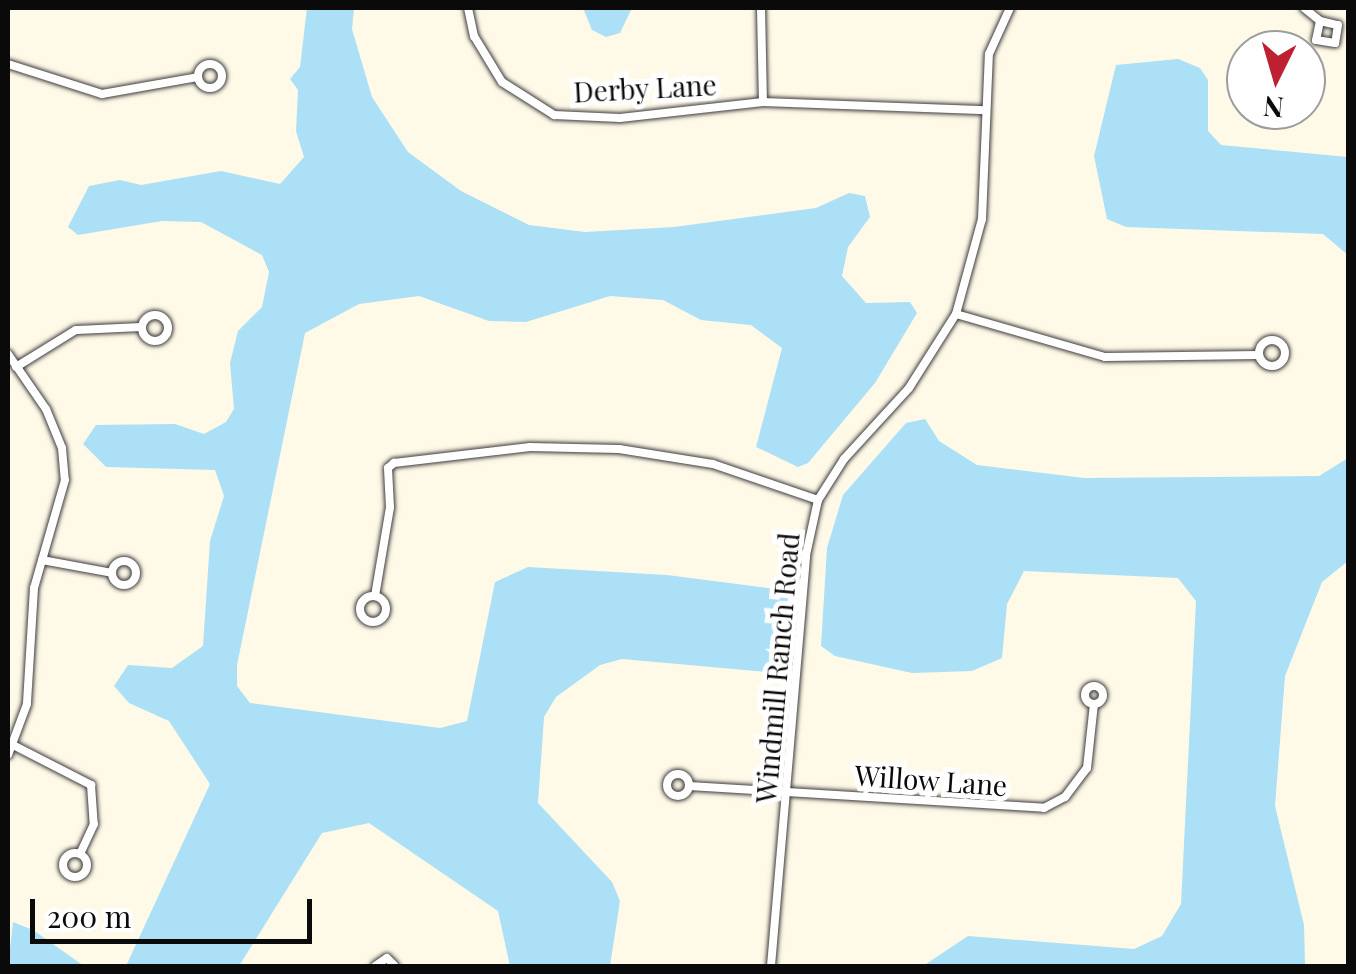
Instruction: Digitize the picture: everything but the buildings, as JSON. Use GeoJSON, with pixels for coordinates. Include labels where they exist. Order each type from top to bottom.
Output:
{"type":"FeatureCollection","features":[{"type":"Feature","properties":{"kind":"street","name":"Derby Lane"},"geometry":{"type":"LineString","coordinates":[[468,8],[474,36],[502,82],[554,114],[620,118],[763,102],[986,110]]}},
{"type":"Feature","properties":{"kind":"street"},"geometry":{"type":"LineString","coordinates":[[761,8],[763,102]]}},
{"type":"Feature","properties":{"kind":"street","name":"Windmill Ranch Road"},"geometry":{"type":"LineString","coordinates":[[770,966],[806,555],[818,500],[844,459],[910,388],[956,314],[982,219],[989,54],[1010,8]]}},
{"type":"Feature","properties":{"kind":"street"},"geometry":{"type":"LineString","coordinates":[[1304,8],[1320,21]]}},
{"type":"Feature","properties":{"kind":"street"},"geometry":{"type":"LineString","coordinates":[[8,64],[102,94],[198,77]]}},
{"type":"Feature","properties":{"kind":"street"},"geometry":{"type":"LineString","coordinates":[[956,314],[1105,357],[1259,355]]}},
{"type":"Feature","properties":{"kind":"street"},"geometry":{"type":"LineString","coordinates":[[16,367],[76,330],[142,326]]}},
{"type":"Feature","properties":{"kind":"street"},"geometry":{"type":"LineString","coordinates":[[8,354],[46,408],[62,448],[62,507],[42,560],[29,622],[28,704],[8,755]]}},
{"type":"Feature","properties":{"kind":"street"},"geometry":{"type":"LineString","coordinates":[[376,596],[390,507],[388,468],[394,463],[530,447],[618,449],[713,464],[818,500]]}},
{"type":"Feature","properties":{"kind":"street"},"geometry":{"type":"LineString","coordinates":[[42,560],[112,572]]}},
{"type":"Feature","properties":{"kind":"street","name":"Willow Lane"},"geometry":{"type":"LineString","coordinates":[[689,786],[1044,808],[1065,797],[1087,768],[1094,704]]}},
{"type":"Feature","properties":{"kind":"street"},"geometry":{"type":"LineString","coordinates":[[13,745],[91,785],[94,824],[80,854]]}},
{"type":"Feature","properties":{"kind":"street"},"geometry":{"type":"LineString","coordinates":[[375,966],[387,958],[396,966]]}},
{"type":"Feature","properties":{"kind":"water"},"geometry":{"type":"Polygon","coordinates":[[[307,8],[354,8],[352,29],[372,97],[408,152],[461,191],[529,225],[585,232],[674,227],[816,208],[849,193],[865,196],[870,217],[848,247],[842,276],[866,303],[910,302],[917,313],[875,383],[808,463],[798,467],[756,447],[782,348],[751,325],[701,320],[663,300],[610,296],[526,322],[489,321],[419,296],[359,304],[305,333],[237,665],[237,686],[250,703],[440,728],[467,721],[495,582],[528,567],[667,575],[776,589],[788,598],[782,664],[766,672],[622,659],[600,665],[556,697],[544,717],[538,803],[612,882],[620,901],[610,966],[510,966],[498,911],[369,823],[322,833],[239,966],[126,966],[210,784],[169,721],[129,703],[114,686],[128,665],[172,668],[203,646],[210,541],[224,496],[215,470],[106,467],[83,444],[96,425],[175,424],[204,434],[226,422],[234,409],[230,363],[238,331],[262,307],[269,272],[262,255],[201,222],[162,221],[78,235],[68,227],[89,186],[120,180],[141,185],[221,171],[280,184],[304,157],[296,131],[298,90],[290,79],[300,67],[307,8]]]}},
{"type":"Feature","properties":{"kind":"water"},"geometry":{"type":"Polygon","coordinates":[[[583,8],[632,8],[620,33],[606,37],[592,30],[583,8]]]}},
{"type":"Feature","properties":{"kind":"water"},"geometry":{"type":"Polygon","coordinates":[[[1178,59],[1200,68],[1208,80],[1208,131],[1221,145],[1348,157],[1348,255],[1323,234],[1126,227],[1107,219],[1094,156],[1116,65],[1178,59]]]}},
{"type":"Feature","properties":{"kind":"water"},"geometry":{"type":"Polygon","coordinates":[[[925,419],[939,441],[977,465],[1084,478],[1319,476],[1348,458],[1348,561],[1322,582],[1285,676],[1275,806],[1304,925],[1305,966],[923,966],[968,936],[1134,949],[1162,936],[1181,904],[1196,601],[1178,578],[1024,571],[1007,604],[1002,658],[972,671],[912,673],[835,656],[821,646],[827,548],[843,495],[906,423],[925,419]]]}},
{"type":"Feature","properties":{"kind":"water"},"geometry":{"type":"Polygon","coordinates":[[[13,922],[33,930],[84,966],[8,966],[13,922]]]}}]}
